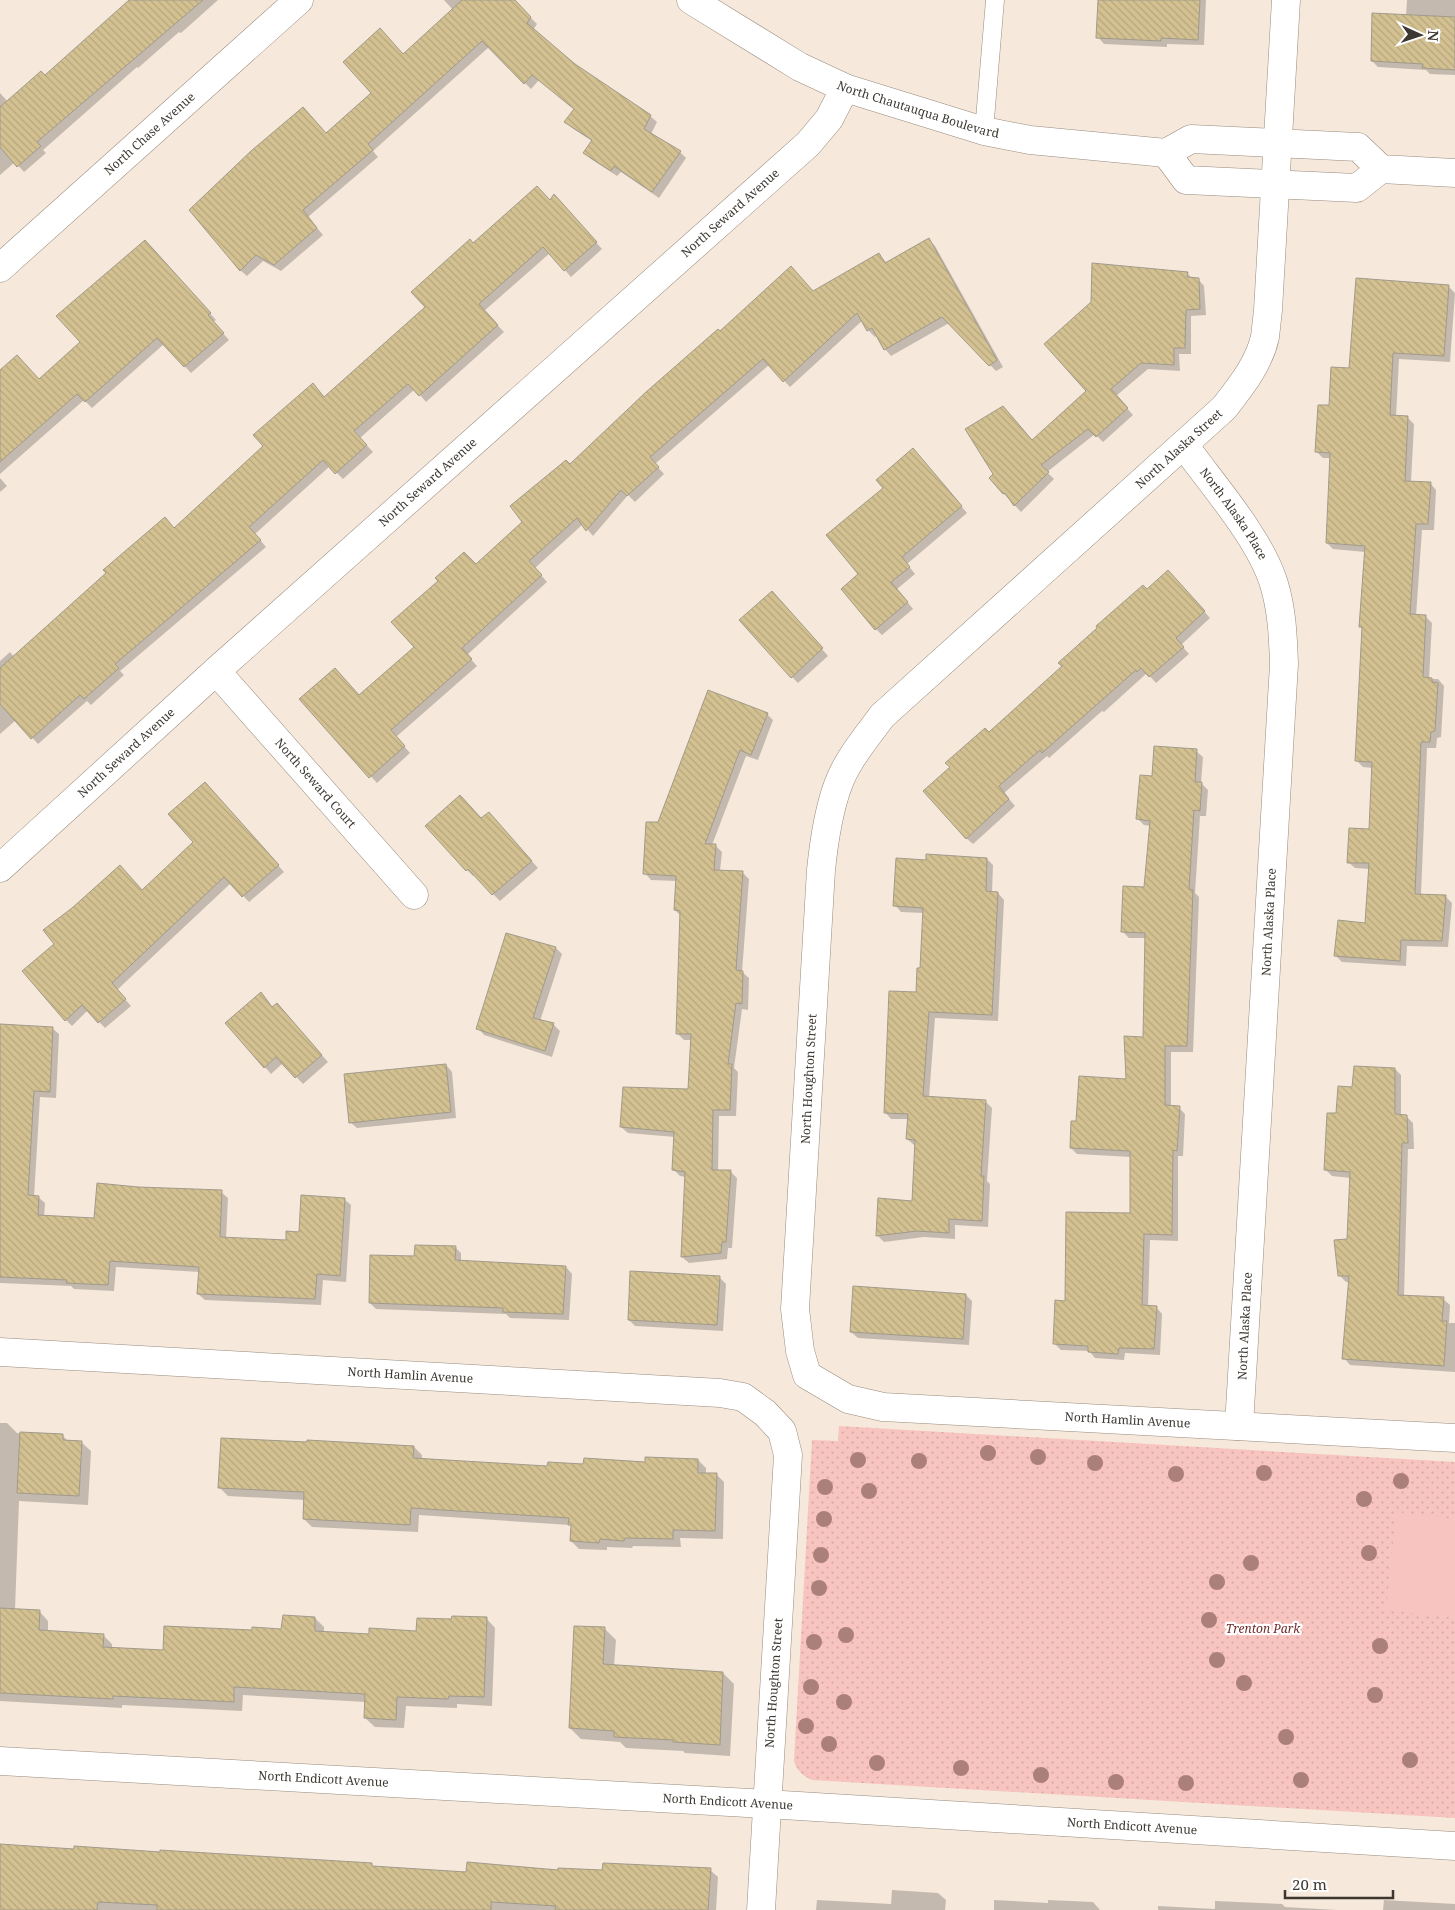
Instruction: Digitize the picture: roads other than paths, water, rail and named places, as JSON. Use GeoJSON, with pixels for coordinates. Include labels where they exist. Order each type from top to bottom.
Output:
{"type":"FeatureCollection","features":[{"type":"Feature","properties":{"kind":"street","name":"North Chase Avenue"},"geometry":{"type":"LineString","coordinates":[[0,268],[299,0]]}},
{"type":"Feature","properties":{"kind":"street","name":"North Chautauqua Boulevard"},"geometry":{"type":"LineString","coordinates":[[691,0],[800,67],[845,88],[984,132],[1030,140],[1166,153]]}},
{"type":"Feature","properties":{"kind":"street","name":"North Alaska Street"},"geometry":{"type":"LineString","coordinates":[[838,784],[856,750],[882,716],[1224,408],[1242,384],[1257,359],[1264,338],[1268,310],[1286,0]]}},
{"type":"Feature","properties":{"kind":"street","name":"North Seward Avenue"},"geometry":{"type":"LineString","coordinates":[[0,868],[216,671],[808,144],[829,119],[845,88]]}},
{"type":"Feature","properties":{"kind":"street"},"geometry":{"type":"LineString","coordinates":[[1381,169],[1357,188],[1186,180],[1166,153],[1191,139],[1358,147],[1381,169],[1455,173]]}},
{"type":"Feature","properties":{"kind":"street","name":"North Alaska Place"},"geometry":{"type":"LineString","coordinates":[[1184,445],[1259,551],[1274,583],[1283,627],[1284,664],[1239,1426]]}},
{"type":"Feature","properties":{"kind":"street","name":"North Seward Court"},"geometry":{"type":"LineString","coordinates":[[216,671],[414,895]]}},
{"type":"Feature","properties":{"kind":"street","name":"North Houghton Street"},"geometry":{"type":"LineString","coordinates":[[807,1375],[800,1351],[795,1309],[821,870],[824,835],[838,784]]}},
{"type":"Feature","properties":{"kind":"street","name":"North Hamlin Avenue"},"geometry":{"type":"LineString","coordinates":[[0,1352],[720,1393],[743,1397],[765,1413],[782,1431],[788,1455]]}},
{"type":"Feature","properties":{"kind":"street","name":"North Hamlin Avenue"},"geometry":{"type":"LineString","coordinates":[[807,1375],[848,1399],[883,1407],[1455,1438]]}},
{"type":"Feature","properties":{"kind":"street","name":"North Houghton Street"},"geometry":{"type":"LineString","coordinates":[[761,1910],[788,1455]]}},
{"type":"Feature","properties":{"kind":"street","name":"North Endicott Avenue"},"geometry":{"type":"LineString","coordinates":[[0,1761],[766,1804],[1455,1846]]}},
{"type":"Feature","properties":{"kind":"lane"},"geometry":{"type":"LineString","coordinates":[[984,132],[995,0]]}},
{"type":"Feature","properties":{"kind":"park label","name":"Trenton Park"},"geometry":{"type":"Point","coordinates":[1263,1629]}}]}
